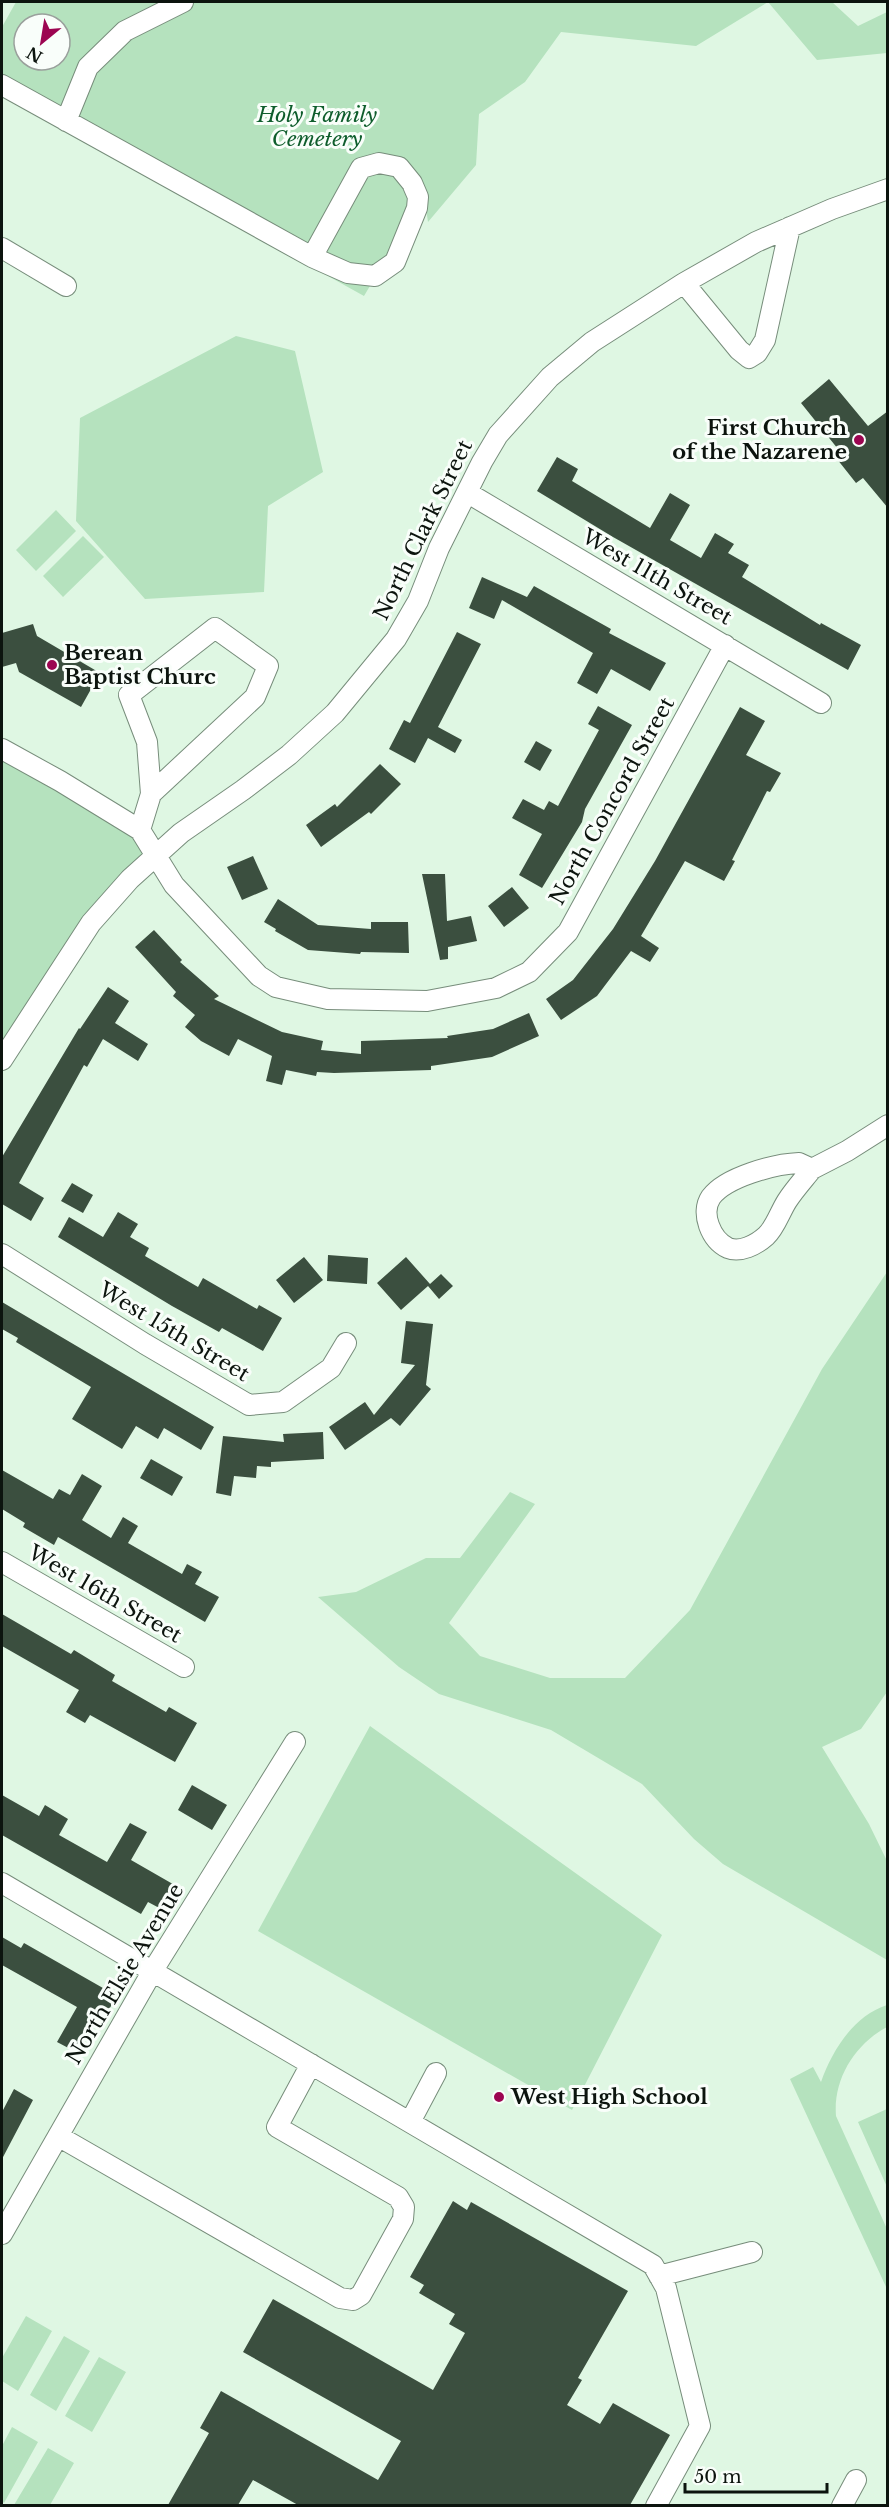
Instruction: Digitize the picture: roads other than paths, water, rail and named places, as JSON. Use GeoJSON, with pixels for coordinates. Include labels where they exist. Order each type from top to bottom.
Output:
{"type":"FeatureCollection","features":[{"type":"Feature","properties":{"kind":"street"},"geometry":{"type":"LineString","coordinates":[[66,121],[88,67],[124,31],[183,2]]}},
{"type":"Feature","properties":{"kind":"street"},"geometry":{"type":"LineString","coordinates":[[2,85],[312,257],[348,273],[375,276],[396,262],[417,208],[418,197],[412,183],[399,167],[379,163],[361,168],[312,257]]}},
{"type":"Feature","properties":{"kind":"street","name":"North Clark Street"},"geometry":{"type":"LineString","coordinates":[[2,1060],[91,923],[130,879],[181,833],[289,755],[334,713],[396,639],[418,601],[439,548],[482,462],[498,435],[550,377],[592,342],[756,242],[790,226],[888,189]]}},
{"type":"Feature","properties":{"kind":"street"},"geometry":{"type":"LineString","coordinates":[[684,284],[740,351],[749,358],[757,353],[765,340],[790,226]]}},
{"type":"Feature","properties":{"kind":"street"},"geometry":{"type":"LineString","coordinates":[[2,248],[66,286]]}},
{"type":"Feature","properties":{"kind":"street","name":"West 11th Street"},"geometry":{"type":"LineString","coordinates":[[468,493],[821,703]]}},
{"type":"Feature","properties":{"kind":"street"},"geometry":{"type":"LineString","coordinates":[[2,749],[140,830],[151,794],[147,742],[129,695],[216,628],[268,666],[255,697],[151,794]]}},
{"type":"Feature","properties":{"kind":"street","name":"North Concord Street"},"geometry":{"type":"LineString","coordinates":[[140,830],[174,885],[259,976],[276,987],[328,999],[427,1001],[496,988],[529,972],[568,932],[725,645]]}},
{"type":"Feature","properties":{"kind":"street"},"geometry":{"type":"LineString","coordinates":[[812,1169],[799,1162],[784,1164],[761,1169],[719,1188],[709,1199],[705,1214],[711,1231],[727,1248],[740,1249],[754,1245],[768,1235],[788,1200],[812,1169],[847,1151],[888,1125]]}},
{"type":"Feature","properties":{"kind":"street","name":"West 15th Street"},"geometry":{"type":"LineString","coordinates":[[2,1254],[145,1344],[249,1405],[283,1402],[331,1368],[346,1343]]}},
{"type":"Feature","properties":{"kind":"street","name":"West 16th Street"},"geometry":{"type":"LineString","coordinates":[[2,1562],[184,1667]]}},
{"type":"Feature","properties":{"kind":"street","name":"North Elsie Avenue"},"geometry":{"type":"LineString","coordinates":[[3,2229],[152,1972],[295,1742]]}},
{"type":"Feature","properties":{"kind":"street"},"geometry":{"type":"LineString","coordinates":[[2,1883],[653,2265],[666,2288],[700,2426],[656,2505]]}},
{"type":"Feature","properties":{"kind":"street"},"geometry":{"type":"LineString","coordinates":[[58,2136],[340,2298],[353,2300],[361,2295],[398,2229],[403,2219],[404,2207],[398,2197],[277,2127],[311,2064]]}},
{"type":"Feature","properties":{"kind":"street"},"geometry":{"type":"LineString","coordinates":[[410,2122],[436,2073]]}},
{"type":"Feature","properties":{"kind":"street"},"geometry":{"type":"LineString","coordinates":[[659,2276],[752,2252]]}},
{"type":"Feature","properties":{"kind":"street"},"geometry":{"type":"LineString","coordinates":[[842,2505],[856,2480]]}},
{"type":"Feature","properties":{"kind":"place","name":"First Church of the Nazarene"},"geometry":{"type":"Point","coordinates":[859,440]}},
{"type":"Feature","properties":{"kind":"place","name":"Berean Baptist Churc"},"geometry":{"type":"Point","coordinates":[52,665]}},
{"type":"Feature","properties":{"kind":"place","name":"West High School"},"geometry":{"type":"Point","coordinates":[499,2097]}},
{"type":"Feature","properties":{"kind":"park label","name":"Holy Family Cemetery"},"geometry":{"type":"Point","coordinates":[317,127]}}]}
